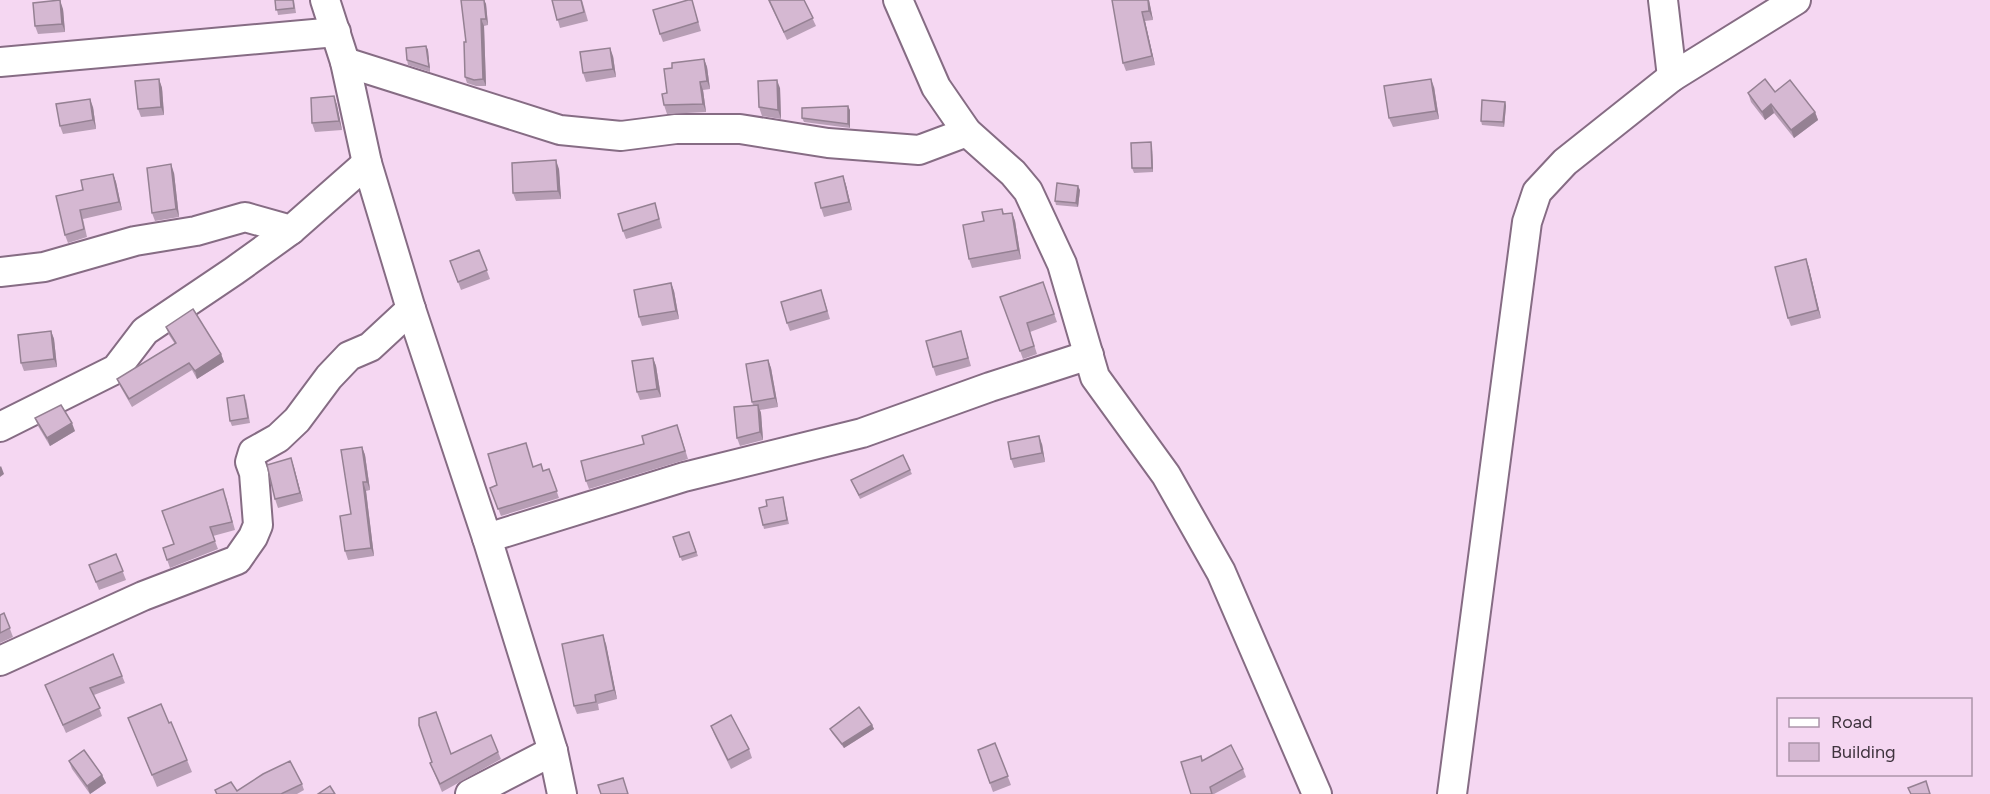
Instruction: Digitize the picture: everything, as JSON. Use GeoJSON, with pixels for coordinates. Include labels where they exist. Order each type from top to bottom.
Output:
{"type":"FeatureCollection","features":[{"type":"Feature","properties":{"kind":"street"},"geometry":{"type":"LineString","coordinates":[[325,0],[345,62],[367,163],[411,309],[487,538],[553,751],[562,794]]}},
{"type":"Feature","properties":{"kind":"street"},"geometry":{"type":"LineString","coordinates":[[898,0],[936,87],[967,132],[1013,173],[1028,191],[1062,264],[1095,377],[1166,476],[1221,572],[1317,794]]}},
{"type":"Feature","properties":{"kind":"street"},"geometry":{"type":"LineString","coordinates":[[1663,0],[1672,77]]}},
{"type":"Feature","properties":{"kind":"street"},"geometry":{"type":"LineString","coordinates":[[1452,794],[1526,234],[1537,192],[1565,162],[1672,77],[1796,0]]}},
{"type":"Feature","properties":{"kind":"street"},"geometry":{"type":"LineString","coordinates":[[0,62],[336,32]]}},
{"type":"Feature","properties":{"kind":"street"},"geometry":{"type":"LineString","coordinates":[[345,62],[560,130],[621,136],[676,129],[740,129],[828,143],[919,150],[967,132]]}},
{"type":"Feature","properties":{"kind":"street"},"geometry":{"type":"LineString","coordinates":[[0,427],[116,369],[145,332],[291,230],[367,163]]}},
{"type":"Feature","properties":{"kind":"street"},"geometry":{"type":"LineString","coordinates":[[0,272],[44,267],[135,241],[196,231],[245,217],[291,230]]}},
{"type":"Feature","properties":{"kind":"street"},"geometry":{"type":"LineString","coordinates":[[0,662],[142,596],[237,560],[253,537],[258,525],[254,473],[250,462],[253,452],[278,438],[297,420],[329,377],[349,356],[370,347],[411,309]]}},
{"type":"Feature","properties":{"kind":"street"},"geometry":{"type":"LineString","coordinates":[[487,538],[684,477],[862,433],[990,387],[1089,355]]}},
{"type":"Feature","properties":{"kind":"street"},"geometry":{"type":"LineString","coordinates":[[470,794],[553,751]]}},
{"type":"Feature","properties":{"kind":"building"},"geometry":{"type":"Polygon","coordinates":[[[60,0],[62,24],[35,26],[33,3],[60,0]]]}},
{"type":"Feature","properties":{"kind":"building"},"geometry":{"type":"Polygon","coordinates":[[[275,0],[293,0],[294,8],[276,10],[275,0]]]}},
{"type":"Feature","properties":{"kind":"building"},"geometry":{"type":"Polygon","coordinates":[[[461,0],[484,0],[486,19],[481,19],[483,79],[474,80],[465,77],[464,42],[466,42],[461,0]]]}},
{"type":"Feature","properties":{"kind":"building"},"geometry":{"type":"Polygon","coordinates":[[[552,0],[581,0],[584,12],[557,20],[552,0]]]}},
{"type":"Feature","properties":{"kind":"building"},"geometry":{"type":"Polygon","coordinates":[[[692,0],[698,22],[660,34],[653,10],[692,0]]]}},
{"type":"Feature","properties":{"kind":"building"},"geometry":{"type":"Polygon","coordinates":[[[769,0],[804,0],[813,18],[784,32],[769,0]]]}},
{"type":"Feature","properties":{"kind":"building"},"geometry":{"type":"Polygon","coordinates":[[[1112,0],[1148,0],[1149,11],[1142,12],[1152,56],[1123,63],[1112,0]]]}},
{"type":"Feature","properties":{"kind":"building"},"geometry":{"type":"Polygon","coordinates":[[[426,46],[429,67],[407,60],[406,48],[426,46]]]}},
{"type":"Feature","properties":{"kind":"building"},"geometry":{"type":"Polygon","coordinates":[[[610,48],[613,69],[583,73],[580,52],[610,48]]]}},
{"type":"Feature","properties":{"kind":"building"},"geometry":{"type":"Polygon","coordinates":[[[704,59],[707,81],[700,82],[703,104],[664,105],[662,94],[667,93],[664,69],[672,68],[672,63],[704,59]]]}},
{"type":"Feature","properties":{"kind":"building"},"geometry":{"type":"Polygon","coordinates":[[[159,79],[161,107],[138,109],[135,81],[159,79]]]}},
{"type":"Feature","properties":{"kind":"building"},"geometry":{"type":"Polygon","coordinates":[[[1431,79],[1436,111],[1389,118],[1384,86],[1431,79]]]}},
{"type":"Feature","properties":{"kind":"building"},"geometry":{"type":"Polygon","coordinates":[[[1765,79],[1775,92],[1790,80],[1815,112],[1791,130],[1771,104],[1762,112],[1748,93],[1765,79]]]}},
{"type":"Feature","properties":{"kind":"building"},"geometry":{"type":"Polygon","coordinates":[[[777,80],[778,110],[759,107],[758,81],[777,80]]]}},
{"type":"Feature","properties":{"kind":"building"},"geometry":{"type":"Polygon","coordinates":[[[334,96],[339,121],[312,123],[311,98],[334,96]]]}},
{"type":"Feature","properties":{"kind":"building"},"geometry":{"type":"Polygon","coordinates":[[[90,99],[93,120],[60,126],[56,104],[90,99]]]}},
{"type":"Feature","properties":{"kind":"building"},"geometry":{"type":"Polygon","coordinates":[[[1482,100],[1505,102],[1503,122],[1481,121],[1482,100]]]}},
{"type":"Feature","properties":{"kind":"building"},"geometry":{"type":"Polygon","coordinates":[[[848,106],[848,124],[802,118],[802,108],[848,106]]]}},
{"type":"Feature","properties":{"kind":"building"},"geometry":{"type":"Polygon","coordinates":[[[1151,142],[1152,168],[1132,168],[1131,143],[1151,142]]]}},
{"type":"Feature","properties":{"kind":"building"},"geometry":{"type":"Polygon","coordinates":[[[556,160],[558,191],[513,193],[512,163],[556,160]]]}},
{"type":"Feature","properties":{"kind":"building"},"geometry":{"type":"Polygon","coordinates":[[[171,164],[176,209],[152,213],[147,168],[171,164]]]}},
{"type":"Feature","properties":{"kind":"building"},"geometry":{"type":"Polygon","coordinates":[[[113,174],[119,202],[80,210],[84,229],[65,235],[56,196],[83,190],[81,180],[113,174]]]}},
{"type":"Feature","properties":{"kind":"building"},"geometry":{"type":"Polygon","coordinates":[[[843,176],[849,202],[821,208],[815,183],[843,176]]]}},
{"type":"Feature","properties":{"kind":"building"},"geometry":{"type":"Polygon","coordinates":[[[1057,183],[1078,186],[1076,203],[1055,201],[1057,183]]]}},
{"type":"Feature","properties":{"kind":"building"},"geometry":{"type":"Polygon","coordinates":[[[655,203],[659,219],[623,231],[618,214],[655,203]]]}},
{"type":"Feature","properties":{"kind":"building"},"geometry":{"type":"Polygon","coordinates":[[[1002,209],[1003,214],[1012,213],[1018,250],[969,259],[963,225],[984,221],[982,212],[1002,209]]]}},
{"type":"Feature","properties":{"kind":"building"},"geometry":{"type":"Polygon","coordinates":[[[479,250],[487,270],[458,282],[450,261],[479,250]]]}},
{"type":"Feature","properties":{"kind":"building"},"geometry":{"type":"Polygon","coordinates":[[[1806,259],[1818,310],[1788,318],[1775,267],[1806,259]]]}},
{"type":"Feature","properties":{"kind":"building"},"geometry":{"type":"Polygon","coordinates":[[[1043,282],[1054,314],[1027,323],[1034,346],[1020,351],[1000,297],[1043,282]]]}},
{"type":"Feature","properties":{"kind":"building"},"geometry":{"type":"Polygon","coordinates":[[[671,283],[676,311],[639,317],[634,290],[671,283]]]}},
{"type":"Feature","properties":{"kind":"building"},"geometry":{"type":"Polygon","coordinates":[[[821,290],[827,311],[787,323],[781,302],[821,290]]]}},
{"type":"Feature","properties":{"kind":"building"},"geometry":{"type":"Polygon","coordinates":[[[193,309],[221,354],[195,371],[189,363],[129,399],[117,379],[176,343],[166,327],[193,309]]]}},
{"type":"Feature","properties":{"kind":"building"},"geometry":{"type":"Polygon","coordinates":[[[51,331],[54,359],[21,363],[18,335],[51,331]]]}},
{"type":"Feature","properties":{"kind":"building"},"geometry":{"type":"Polygon","coordinates":[[[961,331],[968,358],[933,367],[926,341],[961,331]]]}},
{"type":"Feature","properties":{"kind":"building"},"geometry":{"type":"Polygon","coordinates":[[[653,358],[657,389],[637,392],[632,361],[653,358]]]}},
{"type":"Feature","properties":{"kind":"building"},"geometry":{"type":"Polygon","coordinates":[[[768,360],[775,398],[752,402],[746,364],[768,360]]]}},
{"type":"Feature","properties":{"kind":"building"},"geometry":{"type":"Polygon","coordinates":[[[244,395],[248,418],[230,421],[227,398],[244,395]]]}},
{"type":"Feature","properties":{"kind":"building"},"geometry":{"type":"Polygon","coordinates":[[[61,405],[72,423],[47,438],[35,418],[61,405]]]}},
{"type":"Feature","properties":{"kind":"building"},"geometry":{"type":"Polygon","coordinates":[[[758,405],[760,432],[737,438],[734,407],[758,405]]]}},
{"type":"Feature","properties":{"kind":"building"},"geometry":{"type":"Polygon","coordinates":[[[677,425],[685,451],[586,481],[581,461],[644,444],[642,436],[677,425]]]}},
{"type":"Feature","properties":{"kind":"building"},"geometry":{"type":"Polygon","coordinates":[[[1039,436],[1042,453],[1011,459],[1008,442],[1039,436]]]}},
{"type":"Feature","properties":{"kind":"building"},"geometry":{"type":"Polygon","coordinates":[[[526,443],[533,467],[541,464],[543,471],[549,469],[557,491],[498,509],[490,488],[497,485],[488,454],[526,443]]]}},
{"type":"Feature","properties":{"kind":"building"},"geometry":{"type":"Polygon","coordinates":[[[362,447],[367,482],[363,482],[371,548],[345,551],[340,516],[351,514],[341,450],[362,447]]]}},
{"type":"Feature","properties":{"kind":"building"},"geometry":{"type":"Polygon","coordinates":[[[903,455],[910,470],[859,495],[851,480],[903,455]]]}},
{"type":"Feature","properties":{"kind":"building"},"geometry":{"type":"Polygon","coordinates":[[[291,458],[300,493],[275,499],[267,465],[291,458]]]}},
{"type":"Feature","properties":{"kind":"building"},"geometry":{"type":"Polygon","coordinates":[[[223,489],[232,522],[210,527],[215,541],[167,560],[163,548],[174,544],[162,511],[223,489]]]}},
{"type":"Feature","properties":{"kind":"building"},"geometry":{"type":"Polygon","coordinates":[[[783,497],[787,520],[763,525],[759,508],[767,506],[766,500],[783,497]]]}},
{"type":"Feature","properties":{"kind":"building"},"geometry":{"type":"Polygon","coordinates":[[[689,532],[696,552],[680,557],[673,537],[689,532]]]}},
{"type":"Feature","properties":{"kind":"building"},"geometry":{"type":"Polygon","coordinates":[[[116,554],[123,571],[96,582],[89,565],[116,554]]]}},
{"type":"Feature","properties":{"kind":"building"},"geometry":{"type":"Polygon","coordinates":[[[4,613],[10,628],[0,633],[0,615],[4,613]]]}},
{"type":"Feature","properties":{"kind":"building"},"geometry":{"type":"Polygon","coordinates":[[[603,635],[614,690],[595,695],[596,702],[574,706],[562,644],[603,635]]]}},
{"type":"Feature","properties":{"kind":"building"},"geometry":{"type":"Polygon","coordinates":[[[113,654],[122,676],[90,688],[100,708],[63,725],[45,685],[113,654]]]}},
{"type":"Feature","properties":{"kind":"building"},"geometry":{"type":"Polygon","coordinates":[[[161,704],[187,760],[152,775],[128,718],[161,704]]]}},
{"type":"Feature","properties":{"kind":"building"},"geometry":{"type":"Polygon","coordinates":[[[859,707],[872,725],[842,744],[830,729],[859,707]]]}},
{"type":"Feature","properties":{"kind":"building"},"geometry":{"type":"Polygon","coordinates":[[[436,712],[451,754],[491,735],[498,752],[440,784],[430,763],[432,762],[419,725],[419,718],[436,712]]]}},
{"type":"Feature","properties":{"kind":"building"},"geometry":{"type":"Polygon","coordinates":[[[731,715],[749,749],[728,760],[711,726],[731,715]]]}},
{"type":"Feature","properties":{"kind":"building"},"geometry":{"type":"Polygon","coordinates":[[[995,743],[1008,776],[990,783],[978,750],[995,743]]]}},
{"type":"Feature","properties":{"kind":"building"},"geometry":{"type":"Polygon","coordinates":[[[1231,745],[1243,769],[1210,787],[1212,794],[1191,794],[1181,762],[1201,756],[1202,761],[1231,745]]]}},
{"type":"Feature","properties":{"kind":"building"},"geometry":{"type":"Polygon","coordinates":[[[84,750],[102,775],[87,786],[69,761],[84,750]]]}},
{"type":"Feature","properties":{"kind":"building"},"geometry":{"type":"Polygon","coordinates":[[[290,761],[302,784],[281,794],[217,794],[215,790],[231,782],[237,791],[263,774],[290,761]]]}},
{"type":"Feature","properties":{"kind":"building"},"geometry":{"type":"Polygon","coordinates":[[[623,778],[628,794],[601,794],[598,785],[623,778]]]}},
{"type":"Feature","properties":{"kind":"building"},"geometry":{"type":"Polygon","coordinates":[[[1926,781],[1930,794],[1911,794],[1908,788],[1926,781]]]}},
{"type":"Feature","properties":{"kind":"building"},"geometry":{"type":"Polygon","coordinates":[[[330,786],[335,794],[318,794],[330,786]]]}}]}
